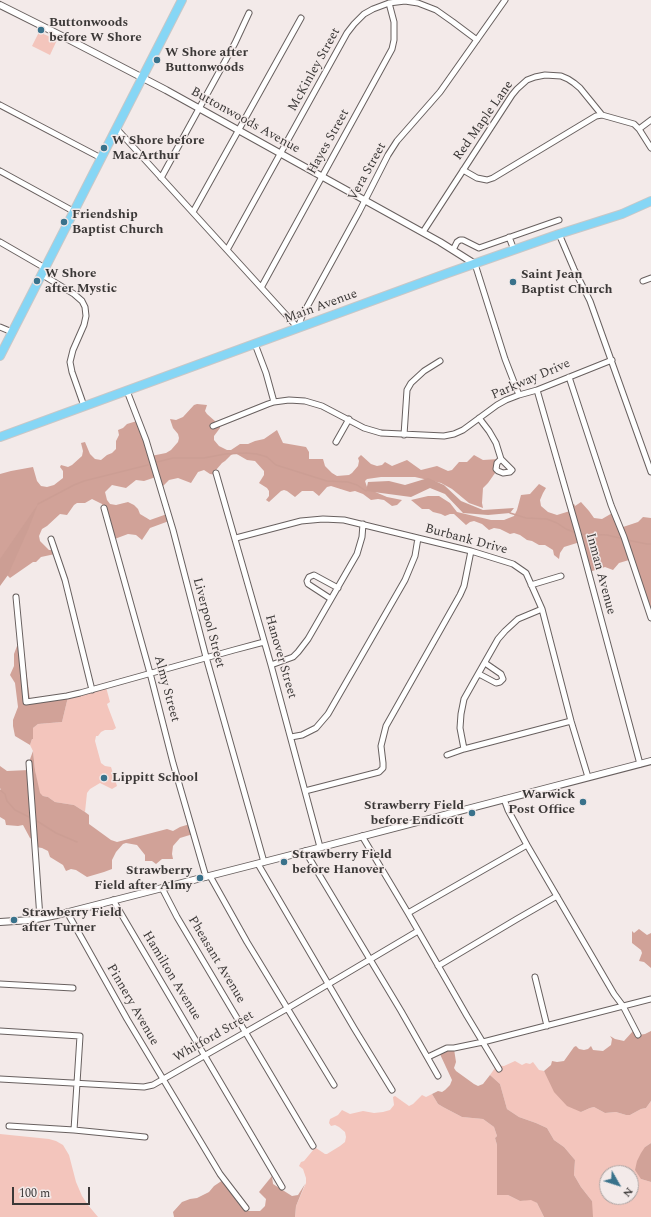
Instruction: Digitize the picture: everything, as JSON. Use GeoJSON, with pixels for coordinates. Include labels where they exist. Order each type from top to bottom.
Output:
{"type":"FeatureCollection","features":[{"type":"Feature","properties":{"kind":"main road"},"geometry":{"type":"LineString","coordinates":[[0,356],[182,0]]}},
{"type":"Feature","properties":{"kind":"main road","name":"Main Avenue"},"geometry":{"type":"LineString","coordinates":[[0,437],[514,250],[622,214],[651,201]]}},
{"type":"Feature","properties":{"kind":"street","name":"Vera Street"},"geometry":{"type":"LineString","coordinates":[[298,328],[302,316],[393,147],[440,92],[505,0]]}},
{"type":"Feature","properties":{"kind":"street","name":"McKinley Street"},"geometry":{"type":"LineString","coordinates":[[228,250],[347,33],[354,24],[369,11],[389,3],[404,1],[413,2],[431,7],[454,22],[476,40]]}},
{"type":"Feature","properties":{"kind":"street","name":"Hayes Street"},"geometry":{"type":"LineString","coordinates":[[262,286],[392,49],[394,40],[394,22],[389,3]]}},
{"type":"Feature","properties":{"kind":"street","name":"Buttonwoods Avenue"},"geometry":{"type":"LineString","coordinates":[[0,5],[200,108],[423,232],[475,264]]}},
{"type":"Feature","properties":{"kind":"street"},"geometry":{"type":"LineString","coordinates":[[161,178],[235,43],[248,13]]}},
{"type":"Feature","properties":{"kind":"street"},"geometry":{"type":"LineString","coordinates":[[193,212],[301,18]]}},
{"type":"Feature","properties":{"kind":"street","name":"Red Maple Lane"},"geometry":{"type":"LineString","coordinates":[[423,232],[517,89],[527,80],[545,75],[562,76],[580,88],[602,115]]}},
{"type":"Feature","properties":{"kind":"street"},"geometry":{"type":"LineString","coordinates":[[0,105],[100,158]]}},
{"type":"Feature","properties":{"kind":"street"},"geometry":{"type":"LineString","coordinates":[[463,170],[478,178],[487,180],[493,178],[596,116],[602,115],[634,124],[651,148]]}},
{"type":"Feature","properties":{"kind":"street"},"geometry":{"type":"LineString","coordinates":[[639,129],[651,120]]}},
{"type":"Feature","properties":{"kind":"street"},"geometry":{"type":"LineString","coordinates":[[116,128],[262,286],[298,328]]}},
{"type":"Feature","properties":{"kind":"street"},"geometry":{"type":"LineString","coordinates":[[0,171],[73,211]]}},
{"type":"Feature","properties":{"kind":"street"},"geometry":{"type":"LineString","coordinates":[[453,250],[457,242],[460,240],[479,248],[559,220]]}},
{"type":"Feature","properties":{"kind":"street"},"geometry":{"type":"LineString","coordinates":[[559,234],[590,301],[651,472]]}},
{"type":"Feature","properties":{"kind":"street"},"geometry":{"type":"LineString","coordinates":[[509,237],[514,250]]}},
{"type":"Feature","properties":{"kind":"street"},"geometry":{"type":"LineString","coordinates":[[0,242],[43,271],[82,301],[85,307],[86,316],[70,362],[84,406]]}},
{"type":"Feature","properties":{"kind":"street"},"geometry":{"type":"LineString","coordinates":[[475,264],[505,359],[519,395]]}},
{"type":"Feature","properties":{"kind":"street"},"geometry":{"type":"LineString","coordinates":[[643,281],[651,278]]}},
{"type":"Feature","properties":{"kind":"street"},"geometry":{"type":"LineString","coordinates":[[0,327],[12,332]]}},
{"type":"Feature","properties":{"kind":"street"},"geometry":{"type":"LineString","coordinates":[[255,344],[266,373],[274,402]]}},
{"type":"Feature","properties":{"kind":"street","name":"Parkway Drive"},"geometry":{"type":"LineString","coordinates":[[213,426],[274,402],[289,400],[310,402],[322,406],[364,428],[382,433],[444,436],[463,430],[497,405],[519,395],[537,390],[612,360]]}},
{"type":"Feature","properties":{"kind":"street"},"geometry":{"type":"LineString","coordinates":[[404,434],[407,390],[411,383],[424,371],[440,361]]}},
{"type":"Feature","properties":{"kind":"street"},"geometry":{"type":"LineString","coordinates":[[569,376],[611,505],[624,537],[651,618]]}},
{"type":"Feature","properties":{"kind":"street","name":"Liverpool Street"},"geometry":{"type":"LineString","coordinates":[[127,390],[146,440],[171,524],[261,863],[354,1028],[392,1090]]}},
{"type":"Feature","properties":{"kind":"street","name":"Inman Avenue"},"geometry":{"type":"LineString","coordinates":[[537,390],[578,533],[640,764]]}},
{"type":"Feature","properties":{"kind":"street"},"geometry":{"type":"LineString","coordinates":[[479,418],[494,438],[501,459]]}},
{"type":"Feature","properties":{"kind":"street"},"geometry":{"type":"LineString","coordinates":[[336,442],[349,419]]}},
{"type":"Feature","properties":{"kind":"street","name":"Hanover Street"},"geometry":{"type":"LineString","coordinates":[[216,473],[236,538],[320,847]]}},
{"type":"Feature","properties":{"kind":"street","name":"Almy Street"},"geometry":{"type":"LineString","coordinates":[[104,508],[150,673],[175,770],[208,876],[334,1085]]}},
{"type":"Feature","properties":{"kind":"street","name":"Burbank Drive"},"geometry":{"type":"LineString","coordinates":[[236,538],[312,519],[339,519],[471,551],[513,564],[526,573],[542,609],[571,721],[588,778]]}},
{"type":"Feature","properties":{"kind":"street"},"geometry":{"type":"LineString","coordinates":[[271,665],[293,657],[311,635],[360,548],[363,524]]}},
{"type":"Feature","properties":{"kind":"street"},"geometry":{"type":"LineString","coordinates":[[291,737],[302,735],[316,728],[328,714],[405,580],[415,556],[418,538]]}},
{"type":"Feature","properties":{"kind":"street"},"geometry":{"type":"LineString","coordinates":[[51,539],[65,580],[92,690]]}},
{"type":"Feature","properties":{"kind":"street"},"geometry":{"type":"LineString","coordinates":[[305,791],[379,772],[383,768],[381,746],[386,726],[460,595],[464,586],[471,551]]}},
{"type":"Feature","properties":{"kind":"street"},"geometry":{"type":"LineString","coordinates":[[331,599],[308,584],[307,581],[309,577],[314,575],[338,588]]}},
{"type":"Feature","properties":{"kind":"street"},"geometry":{"type":"LineString","coordinates":[[531,585],[561,576]]}},
{"type":"Feature","properties":{"kind":"street"},"geometry":{"type":"LineString","coordinates":[[16,597],[26,702],[67,696],[92,690],[264,642]]}},
{"type":"Feature","properties":{"kind":"street"},"geometry":{"type":"LineString","coordinates":[[464,749],[460,728],[460,714],[464,699],[472,683],[479,674],[498,639],[509,626],[518,619],[542,609]]}},
{"type":"Feature","properties":{"kind":"street"},"geometry":{"type":"LineString","coordinates":[[479,674],[496,683],[502,680],[503,678],[501,674],[485,663]]}},
{"type":"Feature","properties":{"kind":"street"},"geometry":{"type":"LineString","coordinates":[[447,755],[464,749],[571,721]]}},
{"type":"Feature","properties":{"kind":"street"},"geometry":{"type":"LineString","coordinates":[[0,922],[40,918],[67,912],[651,762]]}},
{"type":"Feature","properties":{"kind":"street"},"geometry":{"type":"LineString","coordinates":[[29,763],[40,918]]}},
{"type":"Feature","properties":{"kind":"street"},"geometry":{"type":"LineString","coordinates":[[504,800],[508,810],[557,896],[623,1006],[638,1035]]}},
{"type":"Feature","properties":{"kind":"street"},"geometry":{"type":"LineString","coordinates":[[362,836],[499,1069]]}},
{"type":"Feature","properties":{"kind":"street"},"geometry":{"type":"LineString","coordinates":[[408,913],[528,845]]}},
{"type":"Feature","properties":{"kind":"street"},"geometry":{"type":"LineString","coordinates":[[305,851],[438,1076]]}},
{"type":"Feature","properties":{"kind":"street","name":"Pheasant Avenue"},"geometry":{"type":"LineString","coordinates":[[162,888],[177,917],[313,1146]]}},
{"type":"Feature","properties":{"kind":"street"},"geometry":{"type":"LineString","coordinates":[[438,966],[557,896]]}},
{"type":"Feature","properties":{"kind":"street","name":"Hamilton Avenue"},"geometry":{"type":"LineString","coordinates":[[113,900],[282,1187]]}},
{"type":"Feature","properties":{"kind":"street","name":"Pinnery Avenue"},"geometry":{"type":"LineString","coordinates":[[67,912],[163,1079],[220,1174],[246,1208]]}},
{"type":"Feature","properties":{"kind":"street","name":"Whitford Street"},"geometry":{"type":"LineString","coordinates":[[0,1079],[144,1087],[153,1085],[288,1008],[418,930]]}},
{"type":"Feature","properties":{"kind":"street"},"geometry":{"type":"LineString","coordinates":[[535,977],[547,1026]]}},
{"type":"Feature","properties":{"kind":"street"},"geometry":{"type":"LineString","coordinates":[[0,984],[73,988]]}},
{"type":"Feature","properties":{"kind":"street"},"geometry":{"type":"LineString","coordinates":[[428,1057],[448,1048],[483,1042],[651,998]]}},
{"type":"Feature","properties":{"kind":"street"},"geometry":{"type":"LineString","coordinates":[[0,1031],[80,1036],[74,1130]]}},
{"type":"Feature","properties":{"kind":"street"},"geometry":{"type":"LineString","coordinates":[[9,1126],[74,1130],[145,1137]]}},
{"type":"Feature","properties":{"kind":"shaded area"},"geometry":{"type":"Polygon","coordinates":[[[39,32],[57,40],[50,55],[32,46],[39,32]]]}},
{"type":"Feature","properties":{"kind":"shaded area"},"geometry":{"type":"Polygon","coordinates":[[[194,405],[207,405],[205,411],[207,414],[216,422],[220,423],[220,428],[214,436],[214,440],[219,446],[227,450],[231,450],[240,444],[248,444],[264,439],[277,430],[283,443],[306,447],[309,452],[309,459],[323,459],[325,466],[337,476],[349,475],[352,473],[358,466],[358,458],[361,455],[371,464],[377,466],[382,465],[385,462],[392,466],[407,460],[421,470],[437,466],[448,471],[452,470],[459,462],[467,462],[474,455],[483,460],[499,459],[500,466],[483,488],[483,508],[469,503],[452,489],[441,483],[415,477],[381,477],[367,479],[365,481],[367,487],[373,491],[387,497],[402,500],[397,505],[392,506],[384,500],[371,500],[363,494],[355,491],[350,492],[331,486],[327,487],[319,496],[313,491],[302,491],[295,497],[284,490],[269,502],[266,500],[269,496],[269,491],[259,483],[264,475],[264,471],[255,461],[247,460],[235,453],[222,463],[216,470],[217,475],[210,474],[204,470],[198,472],[191,483],[178,478],[169,480],[160,489],[156,477],[144,481],[136,480],[126,488],[112,485],[105,492],[107,500],[110,504],[116,505],[128,502],[138,509],[140,514],[150,520],[167,514],[169,521],[150,528],[142,540],[136,535],[128,534],[112,540],[102,504],[92,499],[85,503],[77,503],[67,515],[60,514],[42,529],[39,536],[40,541],[49,550],[53,550],[55,554],[41,557],[36,562],[33,562],[10,578],[6,574],[0,566],[0,474],[33,467],[37,481],[41,486],[47,487],[54,485],[63,478],[63,471],[60,467],[61,465],[68,467],[82,456],[83,451],[81,443],[85,442],[90,454],[95,459],[101,460],[116,449],[116,441],[119,435],[118,430],[127,424],[137,421],[151,456],[166,453],[178,442],[179,438],[170,419],[176,420],[183,417],[194,405]]]}},
{"type":"Feature","properties":{"kind":"shaded area"},"geometry":{"type":"Polygon","coordinates":[[[428,478],[444,485],[461,501],[483,510],[514,508],[510,513],[488,515],[463,513],[445,494],[430,488],[411,497],[366,491],[368,482],[389,481],[405,485],[428,478]]]}},
{"type":"Feature","properties":{"kind":"shaded area"},"geometry":{"type":"Polygon","coordinates":[[[539,484],[546,488],[540,500],[541,506],[548,512],[557,515],[570,511],[570,505],[574,504],[575,506],[581,502],[594,518],[602,519],[614,512],[620,528],[638,522],[643,517],[651,518],[651,617],[629,560],[619,563],[613,570],[605,567],[589,572],[580,542],[564,547],[560,553],[559,559],[554,555],[553,550],[545,545],[539,545],[520,535],[514,533],[510,534],[494,528],[489,530],[482,524],[474,521],[466,525],[454,514],[445,516],[429,509],[422,509],[411,500],[428,496],[439,496],[450,503],[457,512],[491,520],[504,520],[514,516],[521,495],[530,494],[539,484]]]}},
{"type":"Feature","properties":{"kind":"shaded area"},"geometry":{"type":"Polygon","coordinates":[[[38,504],[8,575],[0,586],[0,559],[38,504]]]}},
{"type":"Feature","properties":{"kind":"shaded area"},"geometry":{"type":"Polygon","coordinates":[[[17,646],[23,646],[30,700],[68,697],[62,722],[38,724],[33,728],[33,739],[30,745],[15,736],[13,726],[13,720],[18,707],[15,683],[10,675],[14,666],[14,654],[17,646]]]}},
{"type":"Feature","properties":{"kind":"shaded area"},"geometry":{"type":"Polygon","coordinates":[[[106,687],[110,702],[107,704],[116,728],[101,732],[98,736],[96,736],[95,741],[101,763],[105,766],[111,767],[117,786],[112,789],[100,783],[90,789],[87,793],[85,812],[74,805],[55,802],[39,793],[33,751],[30,745],[33,728],[38,724],[62,722],[68,697],[106,687]]]}},
{"type":"Feature","properties":{"kind":"shaded area"},"geometry":{"type":"Polygon","coordinates":[[[33,751],[40,793],[55,802],[74,805],[85,812],[89,815],[89,824],[111,840],[117,842],[167,829],[173,831],[190,824],[193,834],[180,838],[173,846],[173,859],[162,859],[156,864],[152,861],[145,861],[145,855],[137,845],[126,843],[123,844],[116,852],[112,860],[112,869],[87,877],[76,870],[71,869],[66,871],[63,865],[50,857],[48,851],[36,847],[35,841],[30,838],[23,825],[6,825],[5,820],[0,817],[0,766],[7,771],[29,770],[29,762],[33,751]]]}},
{"type":"Feature","properties":{"kind":"shaded area"},"geometry":{"type":"Polygon","coordinates":[[[639,929],[647,935],[651,933],[651,968],[644,962],[639,961],[642,953],[641,950],[632,943],[632,931],[634,933],[639,929]]]}},
{"type":"Feature","properties":{"kind":"shaded area"},"geometry":{"type":"Polygon","coordinates":[[[633,1031],[639,1035],[651,1031],[651,1101],[646,1108],[630,1115],[626,1115],[616,1112],[605,1113],[594,1107],[581,1112],[567,1106],[554,1092],[544,1071],[551,1065],[552,1061],[564,1061],[576,1046],[579,1049],[584,1050],[591,1046],[593,1050],[603,1051],[611,1045],[612,1039],[610,1036],[624,1041],[633,1031]]]}},
{"type":"Feature","properties":{"kind":"shaded area"},"geometry":{"type":"Polygon","coordinates":[[[454,1049],[456,1062],[454,1068],[456,1071],[478,1086],[483,1084],[490,1075],[500,1084],[507,1109],[519,1117],[547,1128],[554,1140],[564,1147],[575,1160],[574,1175],[592,1201],[593,1217],[544,1217],[537,1203],[531,1200],[520,1201],[508,1195],[497,1195],[497,1145],[495,1138],[497,1136],[494,1127],[483,1119],[462,1117],[443,1107],[438,1104],[432,1094],[438,1091],[442,1092],[450,1085],[452,1080],[439,1052],[454,1049]]]}},
{"type":"Feature","properties":{"kind":"shaded area"},"geometry":{"type":"Polygon","coordinates":[[[515,1061],[522,1065],[533,1062],[539,1070],[544,1071],[581,1112],[594,1107],[605,1113],[616,1112],[630,1115],[646,1108],[651,1101],[651,1143],[645,1147],[641,1179],[651,1182],[651,1217],[592,1217],[592,1201],[574,1175],[575,1160],[564,1147],[554,1140],[547,1128],[519,1117],[507,1109],[500,1084],[490,1075],[495,1068],[495,1065],[504,1066],[515,1061]]]}},
{"type":"Feature","properties":{"kind":"shaded area"},"geometry":{"type":"Polygon","coordinates":[[[432,1094],[438,1104],[443,1107],[462,1117],[483,1119],[494,1127],[497,1136],[495,1138],[497,1145],[497,1195],[508,1195],[520,1201],[531,1199],[537,1203],[544,1217],[295,1217],[296,1206],[306,1183],[303,1169],[299,1166],[301,1162],[304,1161],[316,1148],[327,1154],[345,1142],[345,1132],[335,1125],[331,1126],[329,1123],[330,1119],[338,1115],[342,1110],[350,1114],[363,1111],[374,1113],[390,1110],[394,1105],[393,1097],[395,1096],[409,1106],[422,1095],[426,1097],[432,1094]]]}},
{"type":"Feature","properties":{"kind":"shaded area"},"geometry":{"type":"Polygon","coordinates":[[[0,1134],[49,1139],[63,1145],[69,1155],[76,1182],[82,1196],[98,1217],[0,1217],[0,1134]]]}},
{"type":"Feature","properties":{"kind":"shaded area"},"geometry":{"type":"Polygon","coordinates":[[[651,1143],[651,1182],[641,1179],[639,1176],[639,1165],[636,1165],[645,1147],[651,1143]]]}},
{"type":"Feature","properties":{"kind":"shaded area"},"geometry":{"type":"Polygon","coordinates":[[[272,1176],[273,1184],[292,1196],[298,1195],[305,1184],[296,1206],[295,1217],[174,1217],[173,1212],[182,1202],[197,1198],[209,1192],[214,1186],[223,1180],[246,1211],[260,1211],[265,1206],[266,1199],[259,1192],[272,1176]]]}},
{"type":"Feature","properties":{"kind":"waterway"},"geometry":{"type":"LineString","coordinates":[[157,462],[173,458],[204,458],[225,454],[257,454],[267,457],[276,465],[327,481],[348,482],[357,485],[366,491]]}},
{"type":"Feature","properties":{"kind":"waterway"},"geometry":{"type":"LineString","coordinates":[[38,504],[84,481],[148,465]]}},
{"type":"Feature","properties":{"kind":"waterway"},"geometry":{"type":"LineString","coordinates":[[510,513],[526,518],[547,519],[576,533]]}},
{"type":"Feature","properties":{"kind":"waterway"},"geometry":{"type":"LineString","coordinates":[[580,534],[607,535],[624,539]]}},
{"type":"Feature","properties":{"kind":"waterway"},"geometry":{"type":"LineString","coordinates":[[627,540],[651,544]]}},
{"type":"Feature","properties":{"kind":"waterway"},"geometry":{"type":"LineString","coordinates":[[0,790],[5,794],[7,801],[15,810],[29,817]]}},
{"type":"Feature","properties":{"kind":"waterway"},"geometry":{"type":"LineString","coordinates":[[37,821],[56,833],[77,842]]}},
{"type":"Feature","properties":{"kind":"place","name":"Buttonwoods before W Shore"},"geometry":{"type":"Point","coordinates":[41,30]}},
{"type":"Feature","properties":{"kind":"place","name":"W Shore after Buttonwoods"},"geometry":{"type":"Point","coordinates":[157,60]}},
{"type":"Feature","properties":{"kind":"place","name":"W Shore before MacArthur"},"geometry":{"type":"Point","coordinates":[104,148]}},
{"type":"Feature","properties":{"kind":"place","name":"Friendship Baptist Church"},"geometry":{"type":"Point","coordinates":[64,222]}},
{"type":"Feature","properties":{"kind":"place","name":"W Shore after Mystic"},"geometry":{"type":"Point","coordinates":[37,281]}},
{"type":"Feature","properties":{"kind":"place","name":"Saint Jean Baptist Church"},"geometry":{"type":"Point","coordinates":[513,282]}},
{"type":"Feature","properties":{"kind":"place","name":"Lippitt School"},"geometry":{"type":"Point","coordinates":[104,778]}},
{"type":"Feature","properties":{"kind":"place","name":"Warwick Post Office"},"geometry":{"type":"Point","coordinates":[583,802]}},
{"type":"Feature","properties":{"kind":"place","name":"Strawberry Field before Endicott"},"geometry":{"type":"Point","coordinates":[472,813]}},
{"type":"Feature","properties":{"kind":"place","name":"Strawberry Field before Hanover"},"geometry":{"type":"Point","coordinates":[284,862]}},
{"type":"Feature","properties":{"kind":"place","name":"Strawberry Field after Almy"},"geometry":{"type":"Point","coordinates":[200,878]}},
{"type":"Feature","properties":{"kind":"place","name":"Strawberry Field after Turner"},"geometry":{"type":"Point","coordinates":[14,920]}}]}
